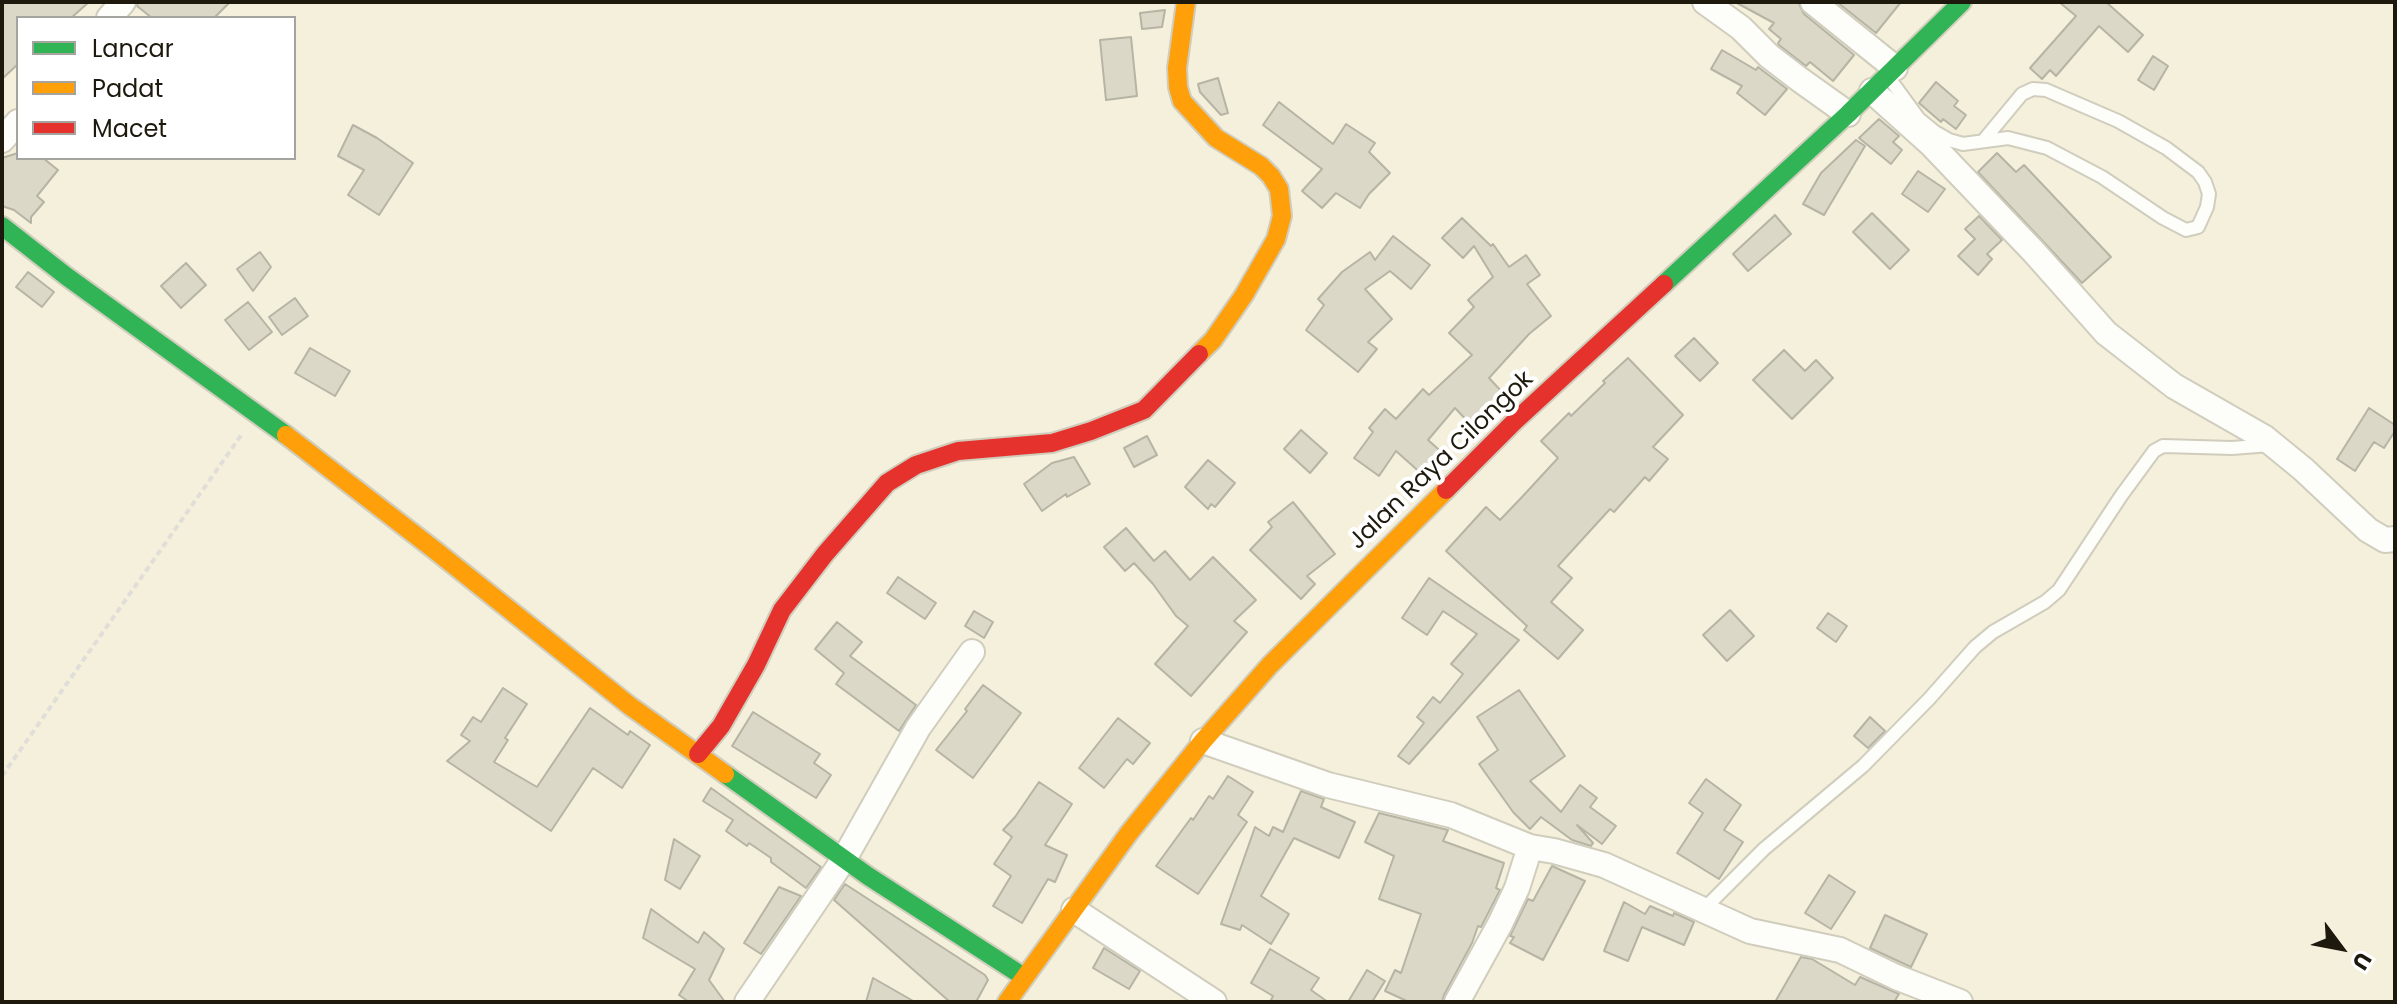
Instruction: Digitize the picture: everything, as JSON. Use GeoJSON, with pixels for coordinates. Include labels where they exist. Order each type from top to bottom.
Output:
{"type":"FeatureCollection","features":[{"type":"Feature","properties":{"kind":"main road"},"geometry":{"type":"LineString","coordinates":[[698,754],[721,726],[756,665],[782,610],[859,512],[887,483],[916,465],[958,451],[1052,443],[1144,410],[1213,340],[1244,295],[1276,239],[1282,216],[1279,189],[1261,166],[1216,138],[1182,101],[1177,68],[1186,2]]}},
{"type":"Feature","properties":{"kind":"main road","name":"Jalan Raya Cilongok"},"geometry":{"type":"LineString","coordinates":[[1007,1002],[1129,833],[1203,741],[1270,665],[1514,422],[1848,114],[1962,2]]}},
{"type":"Feature","properties":{"kind":"main road"},"geometry":{"type":"LineString","coordinates":[[2,226],[66,276],[257,413],[630,706],[844,859],[1024,977]]}},
{"type":"Feature","properties":{"kind":"street"},"geometry":{"type":"LineString","coordinates":[[1705,2],[1741,28],[1769,56],[1848,114]]}},
{"type":"Feature","properties":{"kind":"street"},"geometry":{"type":"LineString","coordinates":[[1813,2],[1885,78],[1931,144],[2106,333],[2174,386],[2274,445],[2368,530],[2385,540],[2395,539]]}},
{"type":"Feature","properties":{"kind":"street"},"geometry":{"type":"LineString","coordinates":[[2,140],[16,124]]}},
{"type":"Feature","properties":{"kind":"street"},"geometry":{"type":"LineString","coordinates":[[747,1002],[844,859],[918,728],[972,652]]}},
{"type":"Feature","properties":{"kind":"street"},"geometry":{"type":"LineString","coordinates":[[1203,741],[1328,785],[1451,815],[1530,847],[1604,865],[1750,931],[1840,950],[1896,977],[1960,1002]]}},
{"type":"Feature","properties":{"kind":"street"},"geometry":{"type":"LineString","coordinates":[[1457,1002],[1517,888],[1530,847]]}},
{"type":"Feature","properties":{"kind":"street"},"geometry":{"type":"LineString","coordinates":[[1074,910],[1214,1002]]}},
{"type":"Feature","properties":{"kind":"lane"},"geometry":{"type":"LineString","coordinates":[[1885,78],[1919,119],[1949,140],[1963,144],[2008,138],[2047,148],[2102,177],[2182,229],[2198,227],[2207,207],[2209,194],[2205,182],[2198,172],[2166,148],[2118,121],[2046,90],[2033,89],[2022,94],[1983,141]]}},
{"type":"Feature","properties":{"kind":"lane"},"geometry":{"type":"LineString","coordinates":[[1703,910],[1764,849],[1863,766],[1975,647],[2059,590],[2154,451],[2163,446],[2232,448],[2274,445]]}},
{"type":"Feature","properties":{"kind":"path"},"geometry":{"type":"LineString","coordinates":[[2,776],[257,413]]}},
{"type":"Feature","properties":{"kind":"building"},"geometry":{"type":"Polygon","coordinates":[[[2,2],[89,2],[73,16],[16,16],[16,66],[2,79],[2,2]]]}},
{"type":"Feature","properties":{"kind":"building"},"geometry":{"type":"Polygon","coordinates":[[[138,2],[230,2],[216,16],[150,16],[137,6],[138,2]]]}},
{"type":"Feature","properties":{"kind":"building"},"geometry":{"type":"Polygon","coordinates":[[[1735,2],[1798,2],[1804,14],[1854,55],[1833,81],[1810,62],[1806,66],[1779,45],[1781,39],[1769,29],[1774,23],[1735,2]]]}},
{"type":"Feature","properties":{"kind":"building"},"geometry":{"type":"Polygon","coordinates":[[[1837,2],[1901,2],[1876,33],[1837,2]]]}},
{"type":"Feature","properties":{"kind":"building"},"geometry":{"type":"Polygon","coordinates":[[[2059,2],[2106,2],[2143,35],[2128,52],[2099,26],[2056,76],[2050,70],[2042,79],[2030,68],[2076,16],[2059,2]]]}},
{"type":"Feature","properties":{"kind":"building"},"geometry":{"type":"Polygon","coordinates":[[[1165,10],[1162,27],[1142,29],[1140,13],[1165,10]]]}},
{"type":"Feature","properties":{"kind":"building"},"geometry":{"type":"Polygon","coordinates":[[[1131,37],[1137,96],[1106,100],[1100,40],[1131,37]]]}},
{"type":"Feature","properties":{"kind":"building"},"geometry":{"type":"Polygon","coordinates":[[[1722,50],[1756,70],[1758,67],[1787,89],[1765,115],[1737,93],[1742,86],[1711,69],[1722,50]]]}},
{"type":"Feature","properties":{"kind":"building"},"geometry":{"type":"Polygon","coordinates":[[[2153,56],[2168,66],[2154,90],[2138,80],[2153,56]]]}},
{"type":"Feature","properties":{"kind":"building"},"geometry":{"type":"Polygon","coordinates":[[[1218,78],[1228,113],[1221,115],[1200,92],[1198,84],[1218,78]]]}},
{"type":"Feature","properties":{"kind":"building"},"geometry":{"type":"Polygon","coordinates":[[[1936,82],[1958,101],[1954,106],[1966,115],[1956,129],[1943,119],[1941,122],[1919,103],[1936,82]]]}},
{"type":"Feature","properties":{"kind":"building"},"geometry":{"type":"Polygon","coordinates":[[[1279,102],[1333,144],[1346,124],[1375,143],[1369,152],[1390,173],[1360,208],[1336,193],[1322,208],[1302,191],[1322,169],[1263,125],[1279,102]]]}},
{"type":"Feature","properties":{"kind":"building"},"geometry":{"type":"Polygon","coordinates":[[[1879,119],[1899,136],[1893,142],[1902,150],[1891,164],[1859,138],[1879,119]]]}},
{"type":"Feature","properties":{"kind":"building"},"geometry":{"type":"Polygon","coordinates":[[[353,125],[413,163],[379,215],[348,195],[364,170],[338,156],[353,125]]]}},
{"type":"Feature","properties":{"kind":"building"},"geometry":{"type":"Polygon","coordinates":[[[1856,140],[1865,146],[1824,215],[1803,204],[1821,173],[1856,140]]]}},
{"type":"Feature","properties":{"kind":"building"},"geometry":{"type":"Polygon","coordinates":[[[1997,153],[2016,172],[2024,165],[2111,257],[2082,283],[1978,172],[1997,153]]]}},
{"type":"Feature","properties":{"kind":"building"},"geometry":{"type":"Polygon","coordinates":[[[16,154],[16,160],[46,160],[58,170],[37,196],[44,202],[31,217],[31,223],[14,210],[2,206],[2,158],[16,154]]]}},
{"type":"Feature","properties":{"kind":"building"},"geometry":{"type":"Polygon","coordinates":[[[1918,171],[1945,189],[1928,212],[1902,194],[1918,171]]]}},
{"type":"Feature","properties":{"kind":"building"},"geometry":{"type":"Polygon","coordinates":[[[1872,213],[1909,250],[1890,269],[1853,232],[1872,213]]]}},
{"type":"Feature","properties":{"kind":"building"},"geometry":{"type":"Polygon","coordinates":[[[1775,215],[1791,234],[1748,271],[1733,254],[1775,215]]]}},
{"type":"Feature","properties":{"kind":"building"},"geometry":{"type":"Polygon","coordinates":[[[1979,216],[2002,240],[1987,254],[1992,259],[1978,275],[1958,256],[1975,239],[1965,229],[1979,216]]]}},
{"type":"Feature","properties":{"kind":"building"},"geometry":{"type":"Polygon","coordinates":[[[1462,218],[1491,246],[1493,244],[1509,267],[1526,255],[1540,275],[1527,284],[1551,316],[1529,334],[1489,378],[1504,394],[1471,425],[1455,408],[1428,440],[1445,455],[1424,476],[1396,451],[1379,476],[1354,458],[1373,432],[1369,428],[1385,409],[1396,419],[1423,389],[1429,395],[1472,355],[1449,333],[1474,307],[1468,300],[1493,277],[1474,246],[1463,258],[1442,238],[1462,218]]]}},
{"type":"Feature","properties":{"kind":"building"},"geometry":{"type":"Polygon","coordinates":[[[1393,236],[1430,265],[1411,289],[1390,271],[1365,289],[1392,319],[1368,342],[1377,349],[1358,372],[1306,330],[1324,305],[1318,299],[1342,272],[1370,252],[1375,260],[1393,236]]]}},
{"type":"Feature","properties":{"kind":"building"},"geometry":{"type":"Polygon","coordinates":[[[260,252],[271,267],[253,291],[237,269],[260,252]]]}},
{"type":"Feature","properties":{"kind":"building"},"geometry":{"type":"Polygon","coordinates":[[[186,263],[206,285],[181,308],[161,286],[186,263]]]}},
{"type":"Feature","properties":{"kind":"building"},"geometry":{"type":"Polygon","coordinates":[[[28,272],[54,292],[42,307],[16,287],[28,272]]]}},
{"type":"Feature","properties":{"kind":"building"},"geometry":{"type":"Polygon","coordinates":[[[295,298],[308,316],[282,335],[269,317],[295,298]]]}},
{"type":"Feature","properties":{"kind":"building"},"geometry":{"type":"Polygon","coordinates":[[[248,302],[272,332],[249,350],[225,320],[248,302]]]}},
{"type":"Feature","properties":{"kind":"building"},"geometry":{"type":"Polygon","coordinates":[[[1694,338],[1718,363],[1700,381],[1675,356],[1694,338]]]}},
{"type":"Feature","properties":{"kind":"building"},"geometry":{"type":"Polygon","coordinates":[[[310,348],[350,371],[335,396],[295,373],[310,348]]]}},
{"type":"Feature","properties":{"kind":"building"},"geometry":{"type":"Polygon","coordinates":[[[1784,350],[1805,371],[1816,360],[1833,378],[1792,419],[1753,380],[1784,350]]]}},
{"type":"Feature","properties":{"kind":"building"},"geometry":{"type":"Polygon","coordinates":[[[1628,358],[1683,415],[1653,447],[1668,459],[1649,481],[1645,477],[1614,512],[1610,509],[1558,566],[1572,578],[1551,602],[1583,630],[1558,659],[1524,630],[1527,626],[1446,551],[1486,507],[1500,520],[1522,497],[1558,458],[1541,441],[1569,413],[1571,416],[1628,358]]]}},
{"type":"Feature","properties":{"kind":"building"},"geometry":{"type":"Polygon","coordinates":[[[2369,408],[2395,425],[2395,431],[2384,448],[2374,442],[2355,471],[2337,459],[2369,408]]]}},
{"type":"Feature","properties":{"kind":"building"},"geometry":{"type":"Polygon","coordinates":[[[1301,430],[1327,453],[1310,473],[1284,449],[1301,430]]]}},
{"type":"Feature","properties":{"kind":"building"},"geometry":{"type":"Polygon","coordinates":[[[1147,436],[1157,455],[1134,467],[1124,448],[1147,436]]]}},
{"type":"Feature","properties":{"kind":"building"},"geometry":{"type":"Polygon","coordinates":[[[1074,457],[1090,484],[1067,497],[1066,494],[1042,511],[1024,484],[1052,463],[1074,457]]]}},
{"type":"Feature","properties":{"kind":"building"},"geometry":{"type":"Polygon","coordinates":[[[1208,460],[1235,483],[1215,507],[1211,504],[1208,509],[1185,487],[1208,460]]]}},
{"type":"Feature","properties":{"kind":"building"},"geometry":{"type":"Polygon","coordinates":[[[1293,502],[1335,554],[1307,576],[1315,584],[1301,599],[1250,550],[1272,527],[1268,522],[1293,502]]]}},
{"type":"Feature","properties":{"kind":"building"},"geometry":{"type":"Polygon","coordinates":[[[1126,528],[1154,561],[1165,551],[1190,580],[1213,557],[1256,600],[1234,621],[1247,632],[1191,696],[1155,664],[1188,626],[1176,616],[1134,563],[1125,571],[1104,547],[1126,528]]]}},
{"type":"Feature","properties":{"kind":"building"},"geometry":{"type":"Polygon","coordinates":[[[898,577],[936,603],[925,619],[887,593],[898,577]]]}},
{"type":"Feature","properties":{"kind":"building"},"geometry":{"type":"Polygon","coordinates":[[[1429,578],[1519,640],[1409,764],[1398,756],[1424,723],[1417,717],[1433,697],[1440,703],[1463,674],[1451,664],[1477,634],[1443,611],[1427,635],[1402,618],[1429,578]]]}},
{"type":"Feature","properties":{"kind":"building"},"geometry":{"type":"Polygon","coordinates":[[[1730,610],[1754,636],[1727,661],[1703,635],[1730,610]]]}},
{"type":"Feature","properties":{"kind":"building"},"geometry":{"type":"Polygon","coordinates":[[[974,611],[993,622],[984,638],[965,626],[974,611]]]}},
{"type":"Feature","properties":{"kind":"building"},"geometry":{"type":"Polygon","coordinates":[[[1828,613],[1847,626],[1836,642],[1817,628],[1828,613]]]}},
{"type":"Feature","properties":{"kind":"building"},"geometry":{"type":"Polygon","coordinates":[[[837,622],[862,642],[850,656],[916,705],[899,731],[836,684],[844,673],[815,649],[837,622]]]}},
{"type":"Feature","properties":{"kind":"building"},"geometry":{"type":"Polygon","coordinates":[[[983,685],[1021,713],[973,778],[936,750],[983,685]]]}},
{"type":"Feature","properties":{"kind":"building"},"geometry":{"type":"Polygon","coordinates":[[[503,688],[527,704],[494,762],[537,787],[590,708],[628,735],[630,731],[650,745],[622,788],[593,768],[551,831],[447,761],[470,741],[461,735],[473,717],[481,722],[503,688]]]}},
{"type":"Feature","properties":{"kind":"building"},"geometry":{"type":"Polygon","coordinates":[[[1519,690],[1565,756],[1530,781],[1561,812],[1580,785],[1597,798],[1590,807],[1616,826],[1602,844],[1577,825],[1593,843],[1591,846],[1572,840],[1541,817],[1530,829],[1513,812],[1479,764],[1498,750],[1477,717],[1519,690]]]}},
{"type":"Feature","properties":{"kind":"building"},"geometry":{"type":"Polygon","coordinates":[[[753,712],[820,754],[814,763],[831,775],[816,798],[732,746],[753,712]]]}},
{"type":"Feature","properties":{"kind":"building"},"geometry":{"type":"Polygon","coordinates":[[[1870,717],[1885,731],[1868,748],[1854,736],[1870,717]]]}},
{"type":"Feature","properties":{"kind":"building"},"geometry":{"type":"Polygon","coordinates":[[[1118,718],[1150,743],[1133,764],[1127,759],[1104,788],[1079,768],[1118,718]]]}},
{"type":"Feature","properties":{"kind":"building"},"geometry":{"type":"Polygon","coordinates":[[[1228,776],[1253,792],[1238,815],[1247,822],[1198,894],[1156,866],[1209,796],[1213,799],[1228,776]]]}},
{"type":"Feature","properties":{"kind":"building"},"geometry":{"type":"Polygon","coordinates":[[[1706,779],[1741,805],[1724,830],[1743,842],[1719,879],[1677,853],[1703,813],[1689,803],[1706,779]]]}},
{"type":"Feature","properties":{"kind":"building"},"geometry":{"type":"Polygon","coordinates":[[[1039,782],[1072,804],[1045,845],[1067,855],[1055,882],[1048,879],[1022,923],[993,906],[1011,876],[994,864],[1012,837],[1003,830],[1039,782]]]}},
{"type":"Feature","properties":{"kind":"building"},"geometry":{"type":"Polygon","coordinates":[[[711,788],[821,867],[806,888],[771,862],[771,858],[726,831],[733,820],[703,801],[711,788]]]}},
{"type":"Feature","properties":{"kind":"building"},"geometry":{"type":"Polygon","coordinates":[[[1301,791],[1324,799],[1321,807],[1355,822],[1339,858],[1294,838],[1261,896],[1289,914],[1271,944],[1242,925],[1240,930],[1221,924],[1255,827],[1269,836],[1273,827],[1283,832],[1301,791]]]}},
{"type":"Feature","properties":{"kind":"building"},"geometry":{"type":"Polygon","coordinates":[[[1379,813],[1448,830],[1443,841],[1504,863],[1496,888],[1500,890],[1481,927],[1478,926],[1442,1002],[1409,1002],[1385,991],[1395,970],[1401,973],[1421,914],[1379,899],[1394,856],[1365,842],[1379,813]]]}},
{"type":"Feature","properties":{"kind":"building"},"geometry":{"type":"Polygon","coordinates":[[[674,839],[700,856],[680,889],[665,880],[674,839]]]}},
{"type":"Feature","properties":{"kind":"building"},"geometry":{"type":"Polygon","coordinates":[[[1552,866],[1585,881],[1543,960],[1510,943],[1514,937],[1510,936],[1528,899],[1533,901],[1552,866]]]}},
{"type":"Feature","properties":{"kind":"building"},"geometry":{"type":"Polygon","coordinates":[[[1829,875],[1855,892],[1831,929],[1805,913],[1829,875]]]}},
{"type":"Feature","properties":{"kind":"building"},"geometry":{"type":"Polygon","coordinates":[[[845,884],[985,975],[988,980],[976,1002],[950,1002],[834,900],[845,884]]]}},
{"type":"Feature","properties":{"kind":"building"},"geometry":{"type":"Polygon","coordinates":[[[779,887],[801,896],[761,954],[744,943],[779,887]]]}},
{"type":"Feature","properties":{"kind":"building"},"geometry":{"type":"Polygon","coordinates":[[[1624,902],[1645,914],[1650,906],[1694,922],[1684,945],[1642,927],[1628,961],[1604,951],[1624,902]]]}},
{"type":"Feature","properties":{"kind":"building"},"geometry":{"type":"Polygon","coordinates":[[[651,909],[698,943],[704,932],[724,949],[709,980],[725,1002],[689,1002],[679,995],[695,969],[643,938],[651,909]]]}},
{"type":"Feature","properties":{"kind":"building"},"geometry":{"type":"Polygon","coordinates":[[[1885,915],[1927,934],[1911,967],[1870,948],[1885,915]]]}},
{"type":"Feature","properties":{"kind":"building"},"geometry":{"type":"Polygon","coordinates":[[[1104,948],[1140,971],[1129,989],[1093,968],[1104,948]]]}},
{"type":"Feature","properties":{"kind":"building"},"geometry":{"type":"Polygon","coordinates":[[[1270,949],[1319,978],[1311,990],[1328,1002],[1270,1002],[1273,996],[1251,983],[1270,949]]]}},
{"type":"Feature","properties":{"kind":"building"},"geometry":{"type":"Polygon","coordinates":[[[1801,957],[1812,959],[1855,985],[1860,977],[1899,994],[1894,1002],[1775,1002],[1801,957]]]}},
{"type":"Feature","properties":{"kind":"building"},"geometry":{"type":"Polygon","coordinates":[[[1367,970],[1385,981],[1372,1002],[1348,1002],[1367,970]]]}},
{"type":"Feature","properties":{"kind":"building"},"geometry":{"type":"Polygon","coordinates":[[[873,978],[915,1002],[866,1002],[873,978]]]}},
{"type":"Feature","properties":{"kind":"traffic: fast"},"geometry":{"type":"LineString","coordinates":[[1664,284],[1848,114],[1962,2]]}},
{"type":"Feature","properties":{"kind":"traffic: fast"},"geometry":{"type":"LineString","coordinates":[[2,226],[286,435]]}},
{"type":"Feature","properties":{"kind":"traffic: fast"},"geometry":{"type":"LineString","coordinates":[[725,774],[868,876],[1024,977]]}},
{"type":"Feature","properties":{"kind":"traffic: slow"},"geometry":{"type":"LineString","coordinates":[[1186,2],[1177,68],[1182,101],[1216,138],[1261,166],[1271,176],[1279,189],[1282,216],[1276,239],[1244,295],[1213,340],[1199,354]]}},
{"type":"Feature","properties":{"kind":"traffic: slow"},"geometry":{"type":"LineString","coordinates":[[286,435],[630,706],[725,774]]}},
{"type":"Feature","properties":{"kind":"traffic: slow"},"geometry":{"type":"LineString","coordinates":[[1007,1002],[1129,833],[1203,741],[1270,665],[1446,490]]}},
{"type":"Feature","properties":{"kind":"traffic: jam"},"geometry":{"type":"LineString","coordinates":[[1446,490],[1514,422],[1664,284]]}},
{"type":"Feature","properties":{"kind":"traffic: jam"},"geometry":{"type":"LineString","coordinates":[[698,754],[721,726],[756,665],[782,610],[825,554],[887,483],[916,465],[958,451],[1052,443],[1144,410],[1199,354]]}}]}
